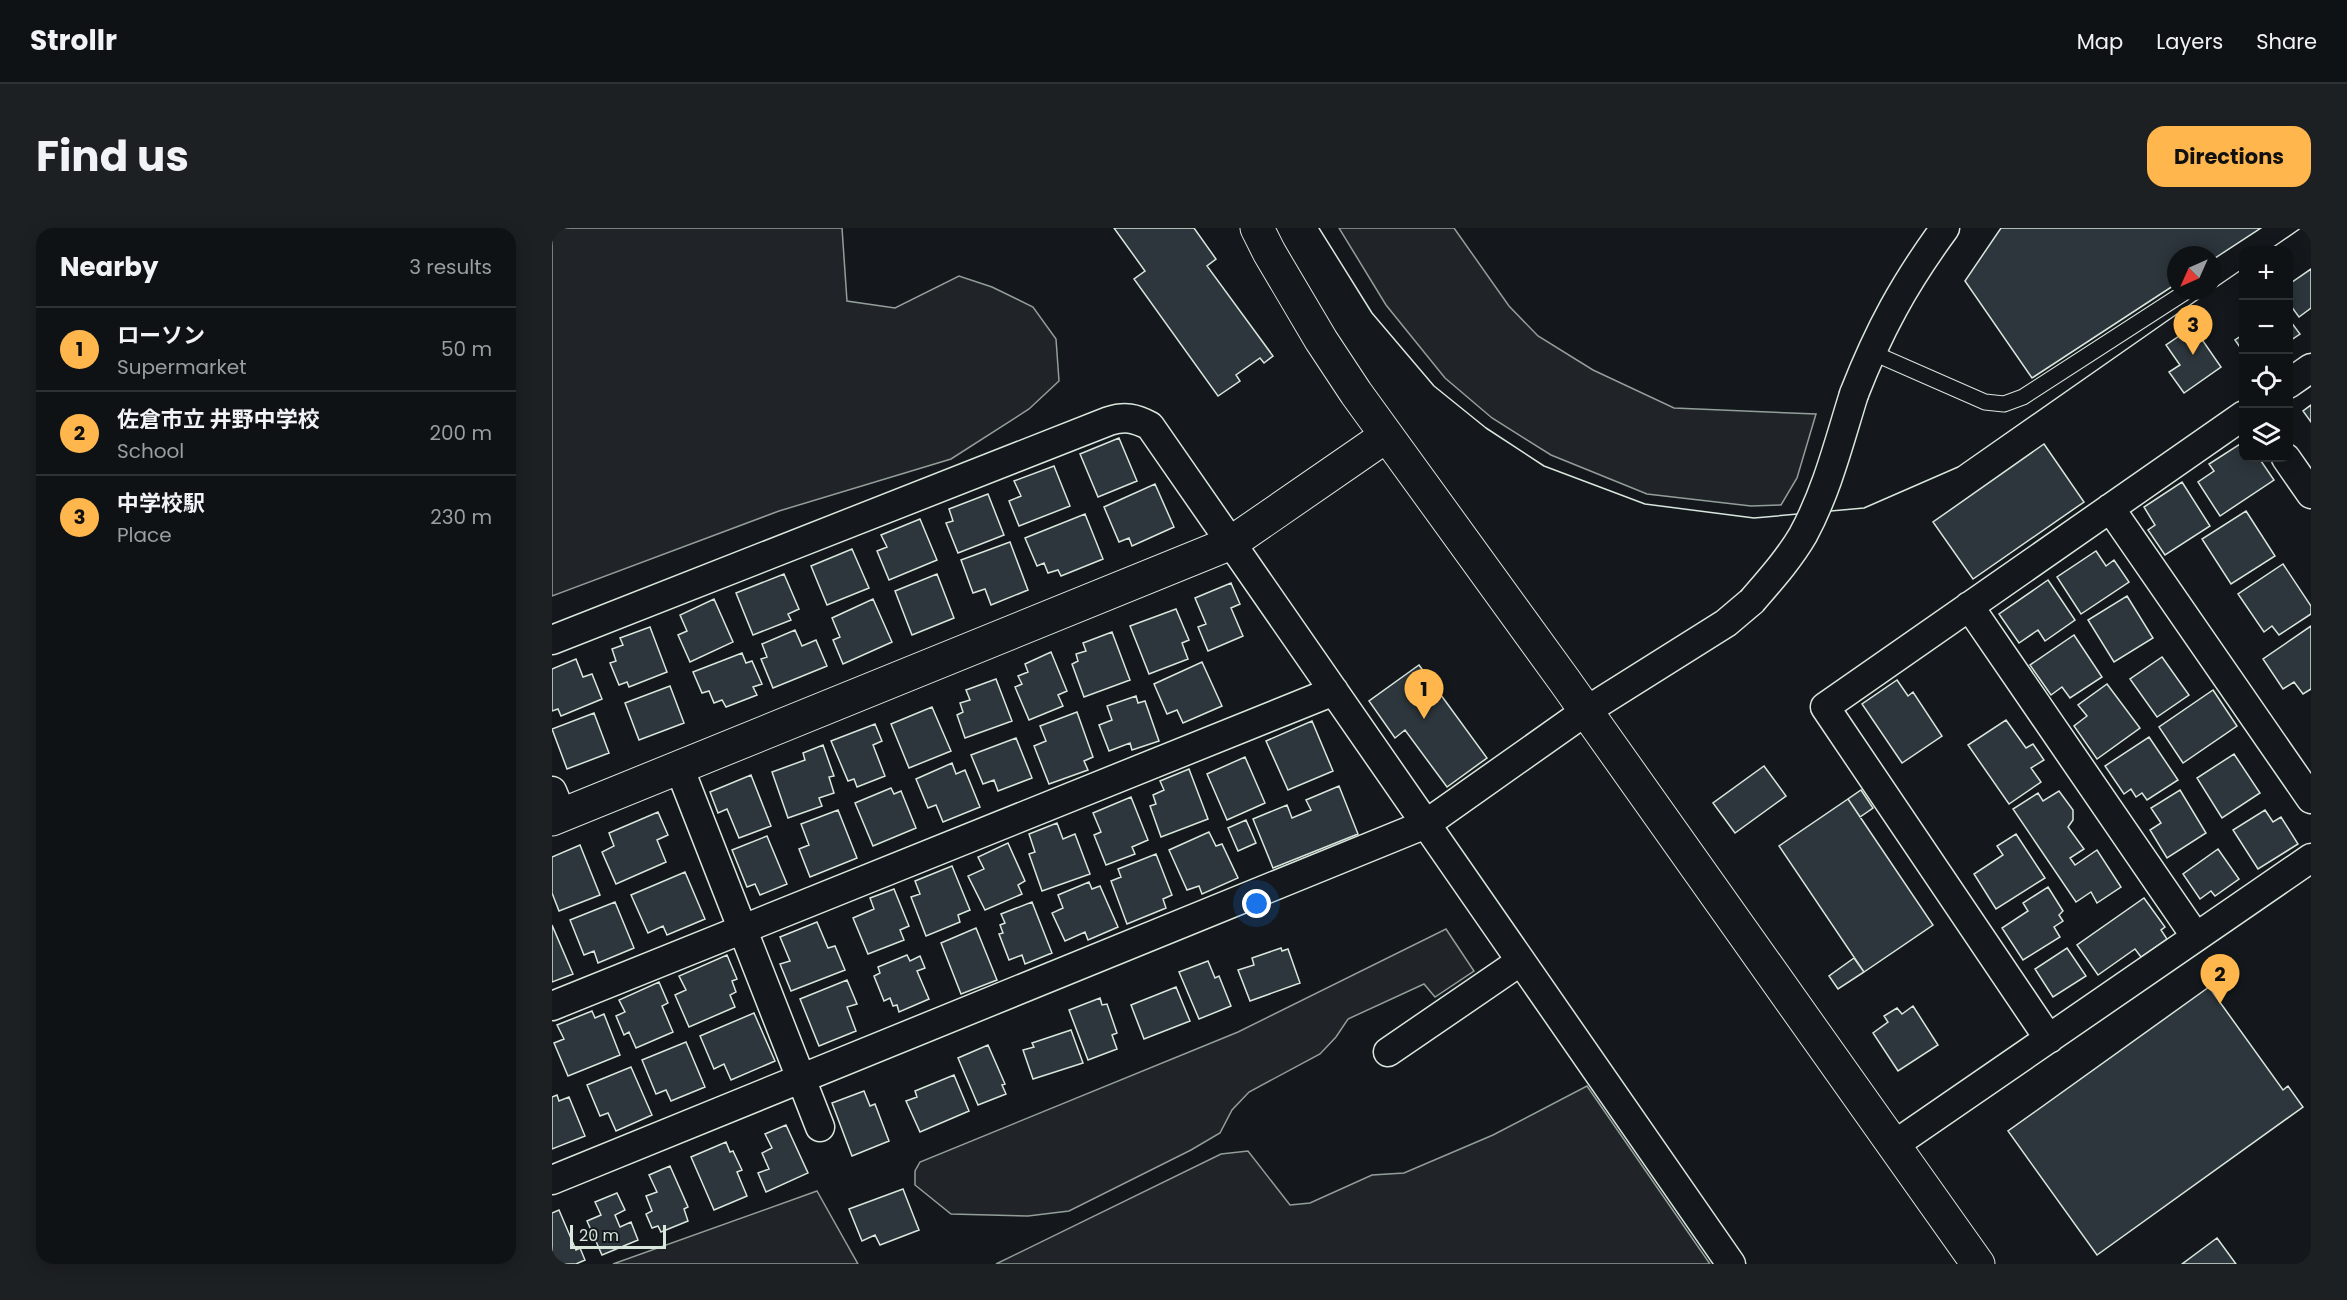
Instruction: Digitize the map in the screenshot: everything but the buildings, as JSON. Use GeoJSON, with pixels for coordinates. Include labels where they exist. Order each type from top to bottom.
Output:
{"type":"FeatureCollection","features":[{"type":"Feature","properties":{"kind":"street"},"geometry":{"type":"LineString","coordinates":[[1257,228],[1321,340],[1386,436],[1586,711],[1978,1264]]}},
{"type":"Feature","properties":{"kind":"street"},"geometry":{"type":"LineString","coordinates":[[552,1180],[1426,824],[1586,711],[1726,623],[1752,601],[1782,566],[1803,534],[1824,489],[1854,394],[1871,352],[1897,298],[1918,264],[1945,228]]}},
{"type":"Feature","properties":{"kind":"street"},"geometry":{"type":"LineString","coordinates":[[2293,381],[2311,368]]}},
{"type":"Feature","properties":{"kind":"street"},"geometry":{"type":"LineString","coordinates":[[552,640],[1123,416],[1140,420],[1150,426],[1731,1264]]}},
{"type":"Feature","properties":{"kind":"street"},"geometry":{"type":"LineString","coordinates":[[2049,1039],[1825,706],[2239,418]]}},
{"type":"Feature","properties":{"kind":"street"},"geometry":{"type":"LineString","coordinates":[[555,808],[679,767],[1231,543],[1386,436]]}},
{"type":"Feature","properties":{"kind":"street"},"geometry":{"type":"LineString","coordinates":[[2289,462],[2311,494]]}},
{"type":"Feature","properties":{"kind":"street"},"geometry":{"type":"LineString","coordinates":[[2110,508],[2311,799]]}},
{"type":"Feature","properties":{"kind":"street"},"geometry":{"type":"LineString","coordinates":[[1969,606],[2196,937]]}},
{"type":"Feature","properties":{"kind":"street"},"geometry":{"type":"LineString","coordinates":[[552,1006],[1334,691]]}},
{"type":"Feature","properties":{"kind":"street"},"geometry":{"type":"LineString","coordinates":[[679,767],[820,1127]]}},
{"type":"Feature","properties":{"kind":"street"},"geometry":{"type":"LineString","coordinates":[[1894,1145],[2311,858]]}},
{"type":"Feature","properties":{"kind":"street"},"geometry":{"type":"LineString","coordinates":[[1388,1052],[1521,961]]}},
{"type":"Feature","properties":{"kind":"lane"},"geometry":{"type":"LineString","coordinates":[[1871,352],[1985,402],[2004,404],[2023,397],[2173,300]]}},
{"type":"Feature","properties":{"kind":"shaded area"},"geometry":{"type":"Polygon","coordinates":[[[552,228],[842,228],[847,301],[895,308],[959,276],[992,287],[1033,307],[1056,339],[1059,381],[1029,409],[951,459],[779,511],[552,596],[552,228]]]}},
{"type":"Feature","properties":{"kind":"shaded area"},"geometry":{"type":"Polygon","coordinates":[[[1339,228],[1454,228],[1509,306],[1538,336],[1593,370],[1674,408],[1816,414],[1797,478],[1781,505],[1751,506],[1647,494],[1551,455],[1492,418],[1445,378],[1386,305],[1339,228]]]}},
{"type":"Feature","properties":{"kind":"shaded area"},"geometry":{"type":"Polygon","coordinates":[[[1446,929],[1474,971],[1435,997],[1424,984],[1348,1019],[1336,1037],[1320,1054],[1249,1092],[1232,1110],[1220,1133],[1069,1211],[1028,1216],[951,1214],[915,1185],[915,1171],[920,1162],[1238,1032],[1446,929]]]}},
{"type":"Feature","properties":{"kind":"shaded area"},"geometry":{"type":"Polygon","coordinates":[[[1587,1086],[1710,1264],[996,1264],[1221,1154],[1248,1151],[1290,1205],[1310,1203],[1372,1175],[1404,1173],[1493,1135],[1587,1086]]]}},
{"type":"Feature","properties":{"kind":"shaded area"},"geometry":{"type":"Polygon","coordinates":[[[817,1191],[858,1264],[613,1264],[817,1191]]]}},
{"type":"Feature","properties":{"kind":"tram line"},"geometry":{"type":"LineString","coordinates":[[1319,228],[1372,313],[1434,386],[1486,428],[1544,466],[1645,504],[1754,518],[1864,508],[1958,467],[2197,300]]}},
{"type":"Feature","properties":{"kind":"tram line"},"geometry":{"type":"LineString","coordinates":[[2275,246],[2301,228]]}},
{"type":"Feature","properties":{"kind":"tram line"},"geometry":{"type":"LineString","coordinates":[[2221,284],[2239,271]]}},
{"type":"Feature","properties":{"kind":"place","name":"中学校駅"},"geometry":{"type":"Point","coordinates":[2193,355]}},
{"type":"Feature","properties":{"kind":"place","name":"ローソン"},"geometry":{"type":"Point","coordinates":[1424,719]}},
{"type":"Feature","properties":{"kind":"place","name":"佐倉市立 井野中学校"},"geometry":{"type":"Point","coordinates":[2220,1004]}}]}
